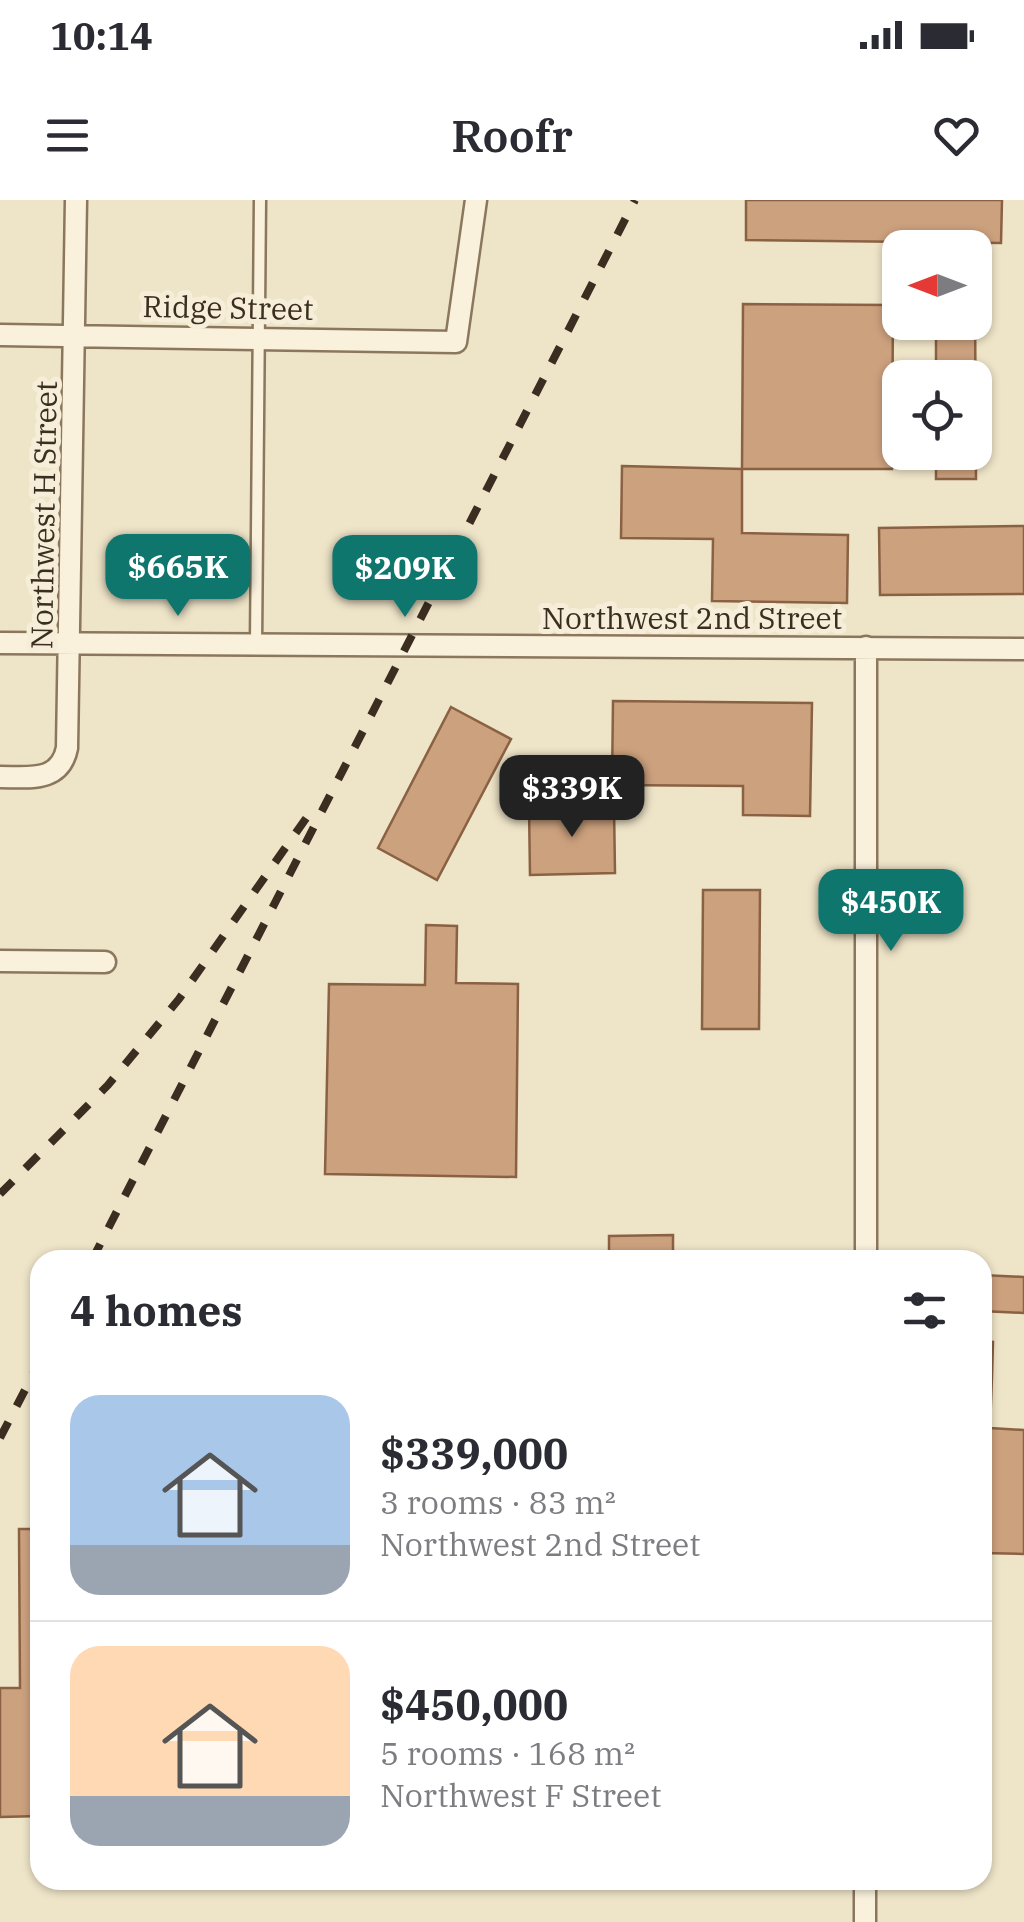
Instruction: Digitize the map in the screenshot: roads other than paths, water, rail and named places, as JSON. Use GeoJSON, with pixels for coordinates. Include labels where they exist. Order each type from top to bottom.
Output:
{"type":"FeatureCollection","features":[{"type":"Feature","properties":{"kind":"street","name":"Northwest H Street"},"geometry":{"type":"LineString","coordinates":[[0,776],[47,776],[61,766],[67,748],[76,200]]}},
{"type":"Feature","properties":{"kind":"street","name":"Ridge Street"},"geometry":{"type":"LineString","coordinates":[[0,334],[456,342],[476,200]]}},
{"type":"Feature","properties":{"kind":"street","name":"Northwest 2nd Street"},"geometry":{"type":"LineString","coordinates":[[0,643],[1024,649]]}},
{"type":"Feature","properties":{"kind":"street"},"geometry":{"type":"LineString","coordinates":[[866,647],[866,1250]]}},
{"type":"Feature","properties":{"kind":"street"},"geometry":{"type":"LineString","coordinates":[[0,960],[105,962]]}},
{"type":"Feature","properties":{"kind":"street"},"geometry":{"type":"LineString","coordinates":[[865,1890],[865,1922]]}},
{"type":"Feature","properties":{"kind":"lane"},"geometry":{"type":"LineString","coordinates":[[256,644],[260,200]]}},
{"type":"Feature","properties":{"kind":"railway"},"geometry":{"type":"LineString","coordinates":[[97,1250],[635,200]]}},
{"type":"Feature","properties":{"kind":"railway"},"geometry":{"type":"LineString","coordinates":[[0,1194],[108,1085],[179,999],[314,807]]}},
{"type":"Feature","properties":{"kind":"railway"},"geometry":{"type":"LineString","coordinates":[[0,1438],[30,1380]]}}]}
